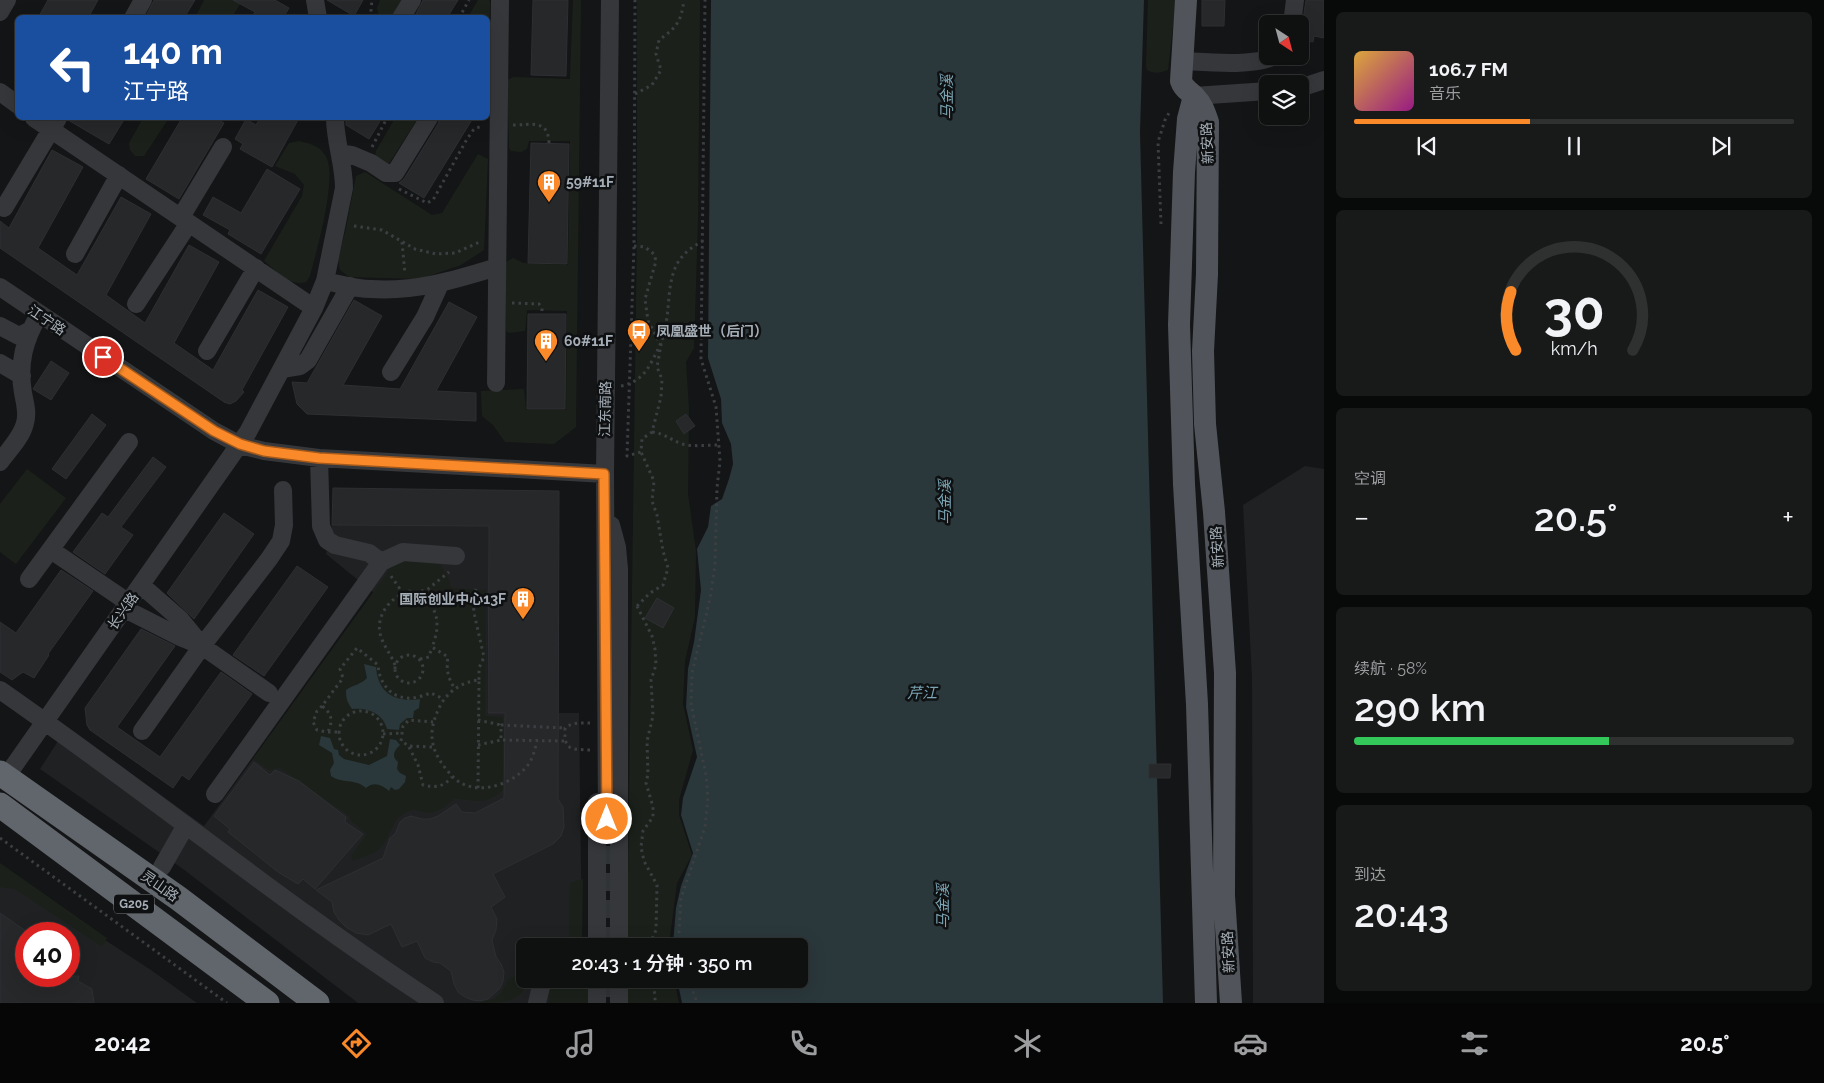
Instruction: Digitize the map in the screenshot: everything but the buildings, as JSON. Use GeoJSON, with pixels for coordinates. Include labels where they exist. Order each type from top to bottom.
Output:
{"type":"FeatureCollection","features":[{"type":"Feature","properties":{"kind":"highway","name":"灵山路"},"geometry":{"type":"LineString","coordinates":[[3,775],[178,898],[317,1003]]}},
{"type":"Feature","properties":{"kind":"highway","name":"G205"},"geometry":{"type":"LineString","coordinates":[[0,805],[267,1003]]}},
{"type":"Feature","properties":{"kind":"main road","name":"新安路"},"geometry":{"type":"LineString","coordinates":[[1186,0],[1181,81],[1184,89],[1194,96],[1203,108],[1208,122],[1207,274],[1203,351],[1205,424],[1214,512],[1225,673],[1224,896],[1231,1003]]}},
{"type":"Feature","properties":{"kind":"main road","name":"新安路"},"geometry":{"type":"LineString","coordinates":[[1194,96],[1188,119],[1184,172],[1179,325],[1184,484],[1197,704],[1206,1003]]}},
{"type":"Feature","properties":{"kind":"street"},"geometry":{"type":"LineString","coordinates":[[0,12],[7,0]]}},
{"type":"Feature","properties":{"kind":"street"},"geometry":{"type":"LineString","coordinates":[[134,15],[143,0]]}},
{"type":"Feature","properties":{"kind":"street"},"geometry":{"type":"LineString","coordinates":[[315,0],[318,15]]}},
{"type":"Feature","properties":{"kind":"street"},"geometry":{"type":"LineString","coordinates":[[404,15],[412,0]]}},
{"type":"Feature","properties":{"kind":"street"},"geometry":{"type":"LineString","coordinates":[[496,383],[500,0]]}},
{"type":"Feature","properties":{"kind":"street","name":"江东南路"},"geometry":{"type":"LineString","coordinates":[[607,819],[604,474],[610,0]]}},
{"type":"Feature","properties":{"kind":"street"},"geometry":{"type":"LineString","coordinates":[[1293,15],[1295,0]]}},
{"type":"Feature","properties":{"kind":"street"},"geometry":{"type":"LineString","coordinates":[[1182,61],[1259,61]]}},
{"type":"Feature","properties":{"kind":"street"},"geometry":{"type":"LineString","coordinates":[[1309,85],[1324,80]]}},
{"type":"Feature","properties":{"kind":"street"},"geometry":{"type":"LineString","coordinates":[[0,92],[15,103]]}},
{"type":"Feature","properties":{"kind":"street"},"geometry":{"type":"LineString","coordinates":[[1194,96],[1259,92]]}},
{"type":"Feature","properties":{"kind":"street"},"geometry":{"type":"LineString","coordinates":[[41,120],[54,124],[119,175],[314,308]]}},
{"type":"Feature","properties":{"kind":"street"},"geometry":{"type":"LineString","coordinates":[[341,154],[352,155],[391,174],[428,120]]}},
{"type":"Feature","properties":{"kind":"street","name":"长兴路"},"geometry":{"type":"LineString","coordinates":[[3,775],[45,721],[240,444],[314,308],[325,281],[344,188],[341,154],[332,122]]}},
{"type":"Feature","properties":{"kind":"street"},"geometry":{"type":"LineString","coordinates":[[4,208],[54,124]]}},
{"type":"Feature","properties":{"kind":"street"},"geometry":{"type":"LineString","coordinates":[[136,304],[185,220],[223,146]]}},
{"type":"Feature","properties":{"kind":"street"},"geometry":{"type":"LineString","coordinates":[[75,254],[119,175]]}},
{"type":"Feature","properties":{"kind":"street"},"geometry":{"type":"LineString","coordinates":[[325,281],[369,289],[406,289],[440,284],[497,267]]}},
{"type":"Feature","properties":{"kind":"street"},"geometry":{"type":"LineString","coordinates":[[208,351],[256,268]]}},
{"type":"Feature","properties":{"kind":"street"},"geometry":{"type":"LineString","coordinates":[[391,372],[424,316],[440,284]]}},
{"type":"Feature","properties":{"kind":"street"},"geometry":{"type":"LineString","coordinates":[[282,369],[293,368],[308,360],[350,286]]}},
{"type":"Feature","properties":{"kind":"street","name":"江宁路"},"geometry":{"type":"LineString","coordinates":[[0,288],[214,431],[240,444],[264,451],[319,458],[604,474]]}},
{"type":"Feature","properties":{"kind":"street"},"geometry":{"type":"LineString","coordinates":[[0,462],[25,425],[27,412],[22,376],[23,348],[39,315]]}},
{"type":"Feature","properties":{"kind":"street"},"geometry":{"type":"LineString","coordinates":[[0,326],[19,336],[30,332]]}},
{"type":"Feature","properties":{"kind":"street"},"geometry":{"type":"LineString","coordinates":[[0,363],[22,376]]}},
{"type":"Feature","properties":{"kind":"street"},"geometry":{"type":"LineString","coordinates":[[30,579],[129,442]]}},
{"type":"Feature","properties":{"kind":"street"},"geometry":{"type":"LineString","coordinates":[[319,458],[322,526],[328,540],[335,545],[369,553],[381,562]]}},
{"type":"Feature","properties":{"kind":"street"},"geometry":{"type":"LineString","coordinates":[[142,731],[202,646],[281,541],[284,525],[283,490]]}},
{"type":"Feature","properties":{"kind":"street"},"geometry":{"type":"LineString","coordinates":[[597,938],[596,590],[604,499]]}},
{"type":"Feature","properties":{"kind":"street"},"geometry":{"type":"LineString","coordinates":[[604,499],[617,547],[618,569],[619,938]]}},
{"type":"Feature","properties":{"kind":"street"},"geometry":{"type":"LineString","coordinates":[[51,550],[127,606],[184,639],[202,646],[268,693]]}},
{"type":"Feature","properties":{"kind":"street"},"geometry":{"type":"LineString","coordinates":[[215,794],[381,562],[403,552],[456,556]]}},
{"type":"Feature","properties":{"kind":"street"},"geometry":{"type":"LineString","coordinates":[[141,586],[180,619],[202,646]]}},
{"type":"Feature","properties":{"kind":"street"},"geometry":{"type":"LineString","coordinates":[[0,690],[45,721],[304,914],[434,1003]]}},
{"type":"Feature","properties":{"kind":"street"},"geometry":{"type":"LineString","coordinates":[[162,867],[186,825]]}},
{"type":"Feature","properties":{"kind":"street"},"geometry":{"type":"LineString","coordinates":[[537,1003],[541,988]]}},
{"type":"Feature","properties":{"kind":"street"},"geometry":{"type":"LineString","coordinates":[[597,988],[597,1003]]}},
{"type":"Feature","properties":{"kind":"street"},"geometry":{"type":"LineString","coordinates":[[619,988],[619,1003]]}},
{"type":"Feature","properties":{"kind":"path"},"geometry":{"type":"LineString","coordinates":[[372,0],[372,15]]}},
{"type":"Feature","properties":{"kind":"path"},"geometry":{"type":"LineString","coordinates":[[461,15],[469,0]]}},
{"type":"Feature","properties":{"kind":"path"},"geometry":{"type":"LineString","coordinates":[[635,0],[634,246],[627,456],[641,452]]}},
{"type":"Feature","properties":{"kind":"path"},"geometry":{"type":"LineString","coordinates":[[635,94],[652,84],[661,70],[656,54],[659,40],[674,29],[682,16],[684,0]]}},
{"type":"Feature","properties":{"kind":"path"},"geometry":{"type":"LineString","coordinates":[[680,938],[681,898],[706,827],[708,796],[706,775],[691,703],[692,673],[710,599],[715,565],[716,499],[720,461],[716,407],[701,359],[705,0]]}},
{"type":"Feature","properties":{"kind":"path"},"geometry":{"type":"LineString","coordinates":[[364,160],[386,120]]}},
{"type":"Feature","properties":{"kind":"path"},"geometry":{"type":"LineString","coordinates":[[391,174],[393,183],[397,188],[428,203],[433,200],[474,129],[499,125],[539,125],[546,128],[549,133],[549,143]]}},
{"type":"Feature","properties":{"kind":"path"},"geometry":{"type":"LineString","coordinates":[[354,226],[382,230],[422,251],[448,254],[476,245],[498,230]]}},
{"type":"Feature","properties":{"kind":"path"},"geometry":{"type":"LineString","coordinates":[[637,606],[650,592],[663,585],[668,568],[658,515],[652,501],[654,482],[641,452],[642,439],[652,432],[661,397],[662,379],[657,367],[666,327],[673,273],[682,256],[703,241]]}},
{"type":"Feature","properties":{"kind":"path"},"geometry":{"type":"LineString","coordinates":[[402,242],[406,289]]}},
{"type":"Feature","properties":{"kind":"path"},"geometry":{"type":"LineString","coordinates":[[634,246],[645,247],[654,254],[656,261],[645,299],[648,321],[661,345]]}},
{"type":"Feature","properties":{"kind":"path"},"geometry":{"type":"LineString","coordinates":[[497,303],[534,303],[541,306],[542,312]]}},
{"type":"Feature","properties":{"kind":"path"},"geometry":{"type":"LineString","coordinates":[[605,389],[630,384],[640,378],[646,372],[661,345]]}},
{"type":"Feature","properties":{"kind":"path"},"geometry":{"type":"LineString","coordinates":[[652,432],[664,434],[693,446],[719,445]]}},
{"type":"Feature","properties":{"kind":"path"},"geometry":{"type":"LineString","coordinates":[[415,592],[428,589],[450,571],[456,556]]}},
{"type":"Feature","properties":{"kind":"path"},"geometry":{"type":"LineString","coordinates":[[476,589],[474,606],[476,628],[484,657],[479,668],[478,788]]}},
{"type":"Feature","properties":{"kind":"path"},"geometry":{"type":"LineString","coordinates":[[395,665],[399,658],[408,654],[416,656],[420,659],[423,673],[417,681],[412,683],[402,682],[398,679],[395,665],[380,632],[382,616],[390,601],[400,593],[409,590],[424,597],[432,606],[438,621],[436,637],[429,657],[420,659]]}},
{"type":"Feature","properties":{"kind":"path"},"geometry":{"type":"LineString","coordinates":[[636,601],[652,636],[656,665],[651,680],[652,716],[647,741],[648,774],[646,783],[653,807],[653,817],[643,831],[641,847],[644,861],[657,885],[656,930],[652,938]]}},
{"type":"Feature","properties":{"kind":"path"},"geometry":{"type":"LineString","coordinates":[[476,628],[482,625]]}},
{"type":"Feature","properties":{"kind":"path"},"geometry":{"type":"LineString","coordinates":[[432,646],[448,658],[446,667],[448,678],[455,689]]}},
{"type":"Feature","properties":{"kind":"path"},"geometry":{"type":"LineString","coordinates":[[340,732],[317,730],[314,722],[317,710],[343,678],[340,669],[357,648],[378,665],[382,682],[390,691],[407,698],[431,693],[444,699]]}},
{"type":"Feature","properties":{"kind":"path"},"geometry":{"type":"LineString","coordinates":[[479,680],[468,681],[444,699],[434,722],[432,747],[452,777],[464,784],[478,788],[500,785],[515,778],[528,765],[537,741]]}},
{"type":"Feature","properties":{"kind":"path"},"geometry":{"type":"LineString","coordinates":[[322,706],[330,712],[332,723],[330,730],[326,732]]}},
{"type":"Feature","properties":{"kind":"path"},"geometry":{"type":"LineString","coordinates":[[364,711],[377,718],[381,724],[383,734],[380,745],[375,750],[361,755],[348,750],[340,739],[340,732],[345,719],[357,712],[364,711]]}},
{"type":"Feature","properties":{"kind":"path"},"geometry":{"type":"LineString","coordinates":[[432,747],[409,746],[401,742],[403,726],[409,720],[434,722]]}},
{"type":"Feature","properties":{"kind":"path"},"geometry":{"type":"LineString","coordinates":[[478,720],[501,725],[565,728],[574,723],[590,723]]}},
{"type":"Feature","properties":{"kind":"path"},"geometry":{"type":"LineString","coordinates":[[501,725],[501,740]]}},
{"type":"Feature","properties":{"kind":"path"},"geometry":{"type":"LineString","coordinates":[[564,741],[565,728]]}},
{"type":"Feature","properties":{"kind":"path"},"geometry":{"type":"LineString","coordinates":[[383,734],[402,733]]}},
{"type":"Feature","properties":{"kind":"path"},"geometry":{"type":"LineString","coordinates":[[478,745],[501,740],[564,741],[572,749],[590,750]]}},
{"type":"Feature","properties":{"kind":"path"},"geometry":{"type":"LineString","coordinates":[[409,746],[418,765],[423,786],[436,788],[447,783],[452,777]]}},
{"type":"Feature","properties":{"kind":"path"},"geometry":{"type":"LineString","coordinates":[[0,838],[227,1003]]}},
{"type":"Feature","properties":{"kind":"path"},"geometry":{"type":"LineString","coordinates":[[653,988],[655,1003]]}},
{"type":"Feature","properties":{"kind":"path"},"geometry":{"type":"LineString","coordinates":[[691,988],[697,1003]]}},
{"type":"Feature","properties":{"kind":"shaded area"},"geometry":{"type":"Polygon","coordinates":[[[204,0],[243,0],[233,15],[196,15],[204,0]]]}},
{"type":"Feature","properties":{"kind":"shaded area"},"geometry":{"type":"Polygon","coordinates":[[[380,0],[405,0],[395,15],[379,15],[377,8],[380,0]]]}},
{"type":"Feature","properties":{"kind":"shaded area"},"geometry":{"type":"Polygon","coordinates":[[[478,0],[489,0],[490,15],[469,15],[478,0]]]}},
{"type":"Feature","properties":{"kind":"shaded area"},"geometry":{"type":"Polygon","coordinates":[[[573,0],[581,0],[576,427],[554,444],[505,442],[493,425],[482,416],[481,391],[524,389],[526,410],[566,410],[567,311],[527,310],[525,331],[509,333],[506,331],[506,262],[513,258],[523,263],[568,265],[570,141],[529,141],[527,149],[521,152],[511,151],[509,148],[507,80],[514,77],[570,79],[573,0]]]}},
{"type":"Feature","properties":{"kind":"shaded area"},"geometry":{"type":"Polygon","coordinates":[[[637,0],[700,0],[698,219],[694,348],[686,362],[689,409],[688,494],[696,551],[695,617],[685,661],[683,704],[693,750],[679,800],[679,815],[692,855],[677,883],[670,938],[627,938],[637,234],[637,0]]]}},
{"type":"Feature","properties":{"kind":"shaded area"},"geometry":{"type":"Polygon","coordinates":[[[1148,0],[1176,0],[1168,70],[1155,73],[1147,70],[1146,66],[1148,0]]]}},
{"type":"Feature","properties":{"kind":"shaded area"},"geometry":{"type":"Polygon","coordinates":[[[142,120],[168,120],[144,156],[135,156],[130,150],[129,143],[142,120]]]}},
{"type":"Feature","properties":{"kind":"shaded area"},"geometry":{"type":"Polygon","coordinates":[[[394,120],[417,120],[388,165],[375,157],[376,151],[394,120]]]}},
{"type":"Feature","properties":{"kind":"shaded area"},"geometry":{"type":"Polygon","coordinates":[[[299,141],[314,145],[320,149],[329,165],[328,196],[321,232],[310,276],[306,282],[300,283],[284,277],[264,261],[302,196],[304,185],[295,174],[275,166],[289,143],[299,141]]]}},
{"type":"Feature","properties":{"kind":"shaded area"},"geometry":{"type":"Polygon","coordinates":[[[478,154],[488,159],[484,250],[461,265],[420,279],[349,277],[340,270],[338,260],[356,176],[365,172],[432,215],[442,213],[478,154]]]}},
{"type":"Feature","properties":{"kind":"shaded area"},"geometry":{"type":"Polygon","coordinates":[[[1305,466],[1324,469],[1324,1003],[1253,1003],[1252,678],[1243,505],[1305,466]]]}},
{"type":"Feature","properties":{"kind":"shaded area"},"geometry":{"type":"Polygon","coordinates":[[[27,469],[66,498],[16,564],[0,552],[0,504],[27,469]]]}},
{"type":"Feature","properties":{"kind":"shaded area"},"geometry":{"type":"Polygon","coordinates":[[[332,525],[489,526],[487,713],[579,713],[582,938],[516,938],[516,988],[582,988],[582,1003],[358,1003],[183,869],[40,769],[67,727],[204,826],[374,593],[326,554],[332,525]]]}},
{"type":"Feature","properties":{"kind":"shaded area"},"geometry":{"type":"Polygon","coordinates":[[[418,557],[438,561],[449,579],[451,588],[486,590],[485,716],[503,717],[503,790],[490,799],[480,801],[454,799],[446,806],[431,813],[416,810],[409,811],[400,816],[396,821],[386,841],[378,850],[353,861],[351,856],[367,834],[351,821],[349,816],[280,768],[269,770],[253,759],[395,562],[418,557]]]}},
{"type":"Feature","properties":{"kind":"shaded area"},"geometry":{"type":"Polygon","coordinates":[[[0,863],[107,938],[104,944],[101,946],[80,932],[80,922],[65,922],[15,889],[0,887],[0,863]]]}},
{"type":"Feature","properties":{"kind":"shaded area"},"geometry":{"type":"Polygon","coordinates":[[[583,879],[582,938],[569,938],[570,883],[583,879]]]}},
{"type":"Feature","properties":{"kind":"shaded area"},"geometry":{"type":"Polygon","coordinates":[[[0,882],[21,885],[78,922],[15,922],[15,987],[80,987],[80,924],[197,1003],[0,1003],[0,882]]]}},
{"type":"Feature","properties":{"kind":"shaded area"},"geometry":{"type":"Polygon","coordinates":[[[516,976],[516,988],[524,988],[515,998],[502,1002],[478,1003],[494,999],[501,993],[508,980],[516,976]]]}},
{"type":"Feature","properties":{"kind":"shaded area"},"geometry":{"type":"Polygon","coordinates":[[[548,988],[594,988],[595,1003],[549,1003],[548,988]]]}},
{"type":"Feature","properties":{"kind":"shaded area"},"geometry":{"type":"Polygon","coordinates":[[[626,988],[676,988],[679,1003],[626,1003],[626,988]]]}},
{"type":"Feature","properties":{"kind":"water","name":"芹江"},"geometry":{"type":"Polygon","coordinates":[[[711,0],[1144,0],[1140,132],[1163,1003],[682,1003],[679,988],[808,988],[808,938],[674,938],[676,908],[681,886],[693,853],[681,815],[683,798],[697,757],[686,707],[688,669],[694,642],[701,590],[697,549],[708,527],[711,506],[722,499],[733,464],[731,444],[722,423],[721,399],[708,358],[711,0]]]}},
{"type":"Feature","properties":{"kind":"water"},"geometry":{"type":"Polygon","coordinates":[[[364,664],[376,667],[380,684],[389,694],[403,699],[420,699],[419,708],[414,711],[413,718],[407,718],[400,724],[399,730],[387,729],[382,719],[374,712],[352,709],[349,704],[346,690],[367,678],[364,664]]]}},
{"type":"Feature","properties":{"kind":"water"},"geometry":{"type":"Polygon","coordinates":[[[321,736],[330,738],[334,749],[338,750],[339,755],[344,759],[369,765],[387,756],[390,739],[396,740],[400,745],[395,751],[394,756],[398,762],[397,769],[406,776],[405,782],[399,789],[395,790],[391,787],[389,791],[378,785],[366,788],[357,783],[340,780],[331,776],[330,770],[334,763],[332,753],[319,745],[321,736]]]}},
{"type":"Feature","properties":{"kind":"tunnel"},"geometry":{"type":"LineString","coordinates":[[607,819],[608,938]]}},
{"type":"Feature","properties":{"kind":"tunnel"},"geometry":{"type":"LineString","coordinates":[[608,988],[608,1003]]}},
{"type":"Feature","properties":{"kind":"place","name":"59#11F"},"geometry":{"type":"Point","coordinates":[549,203]}},
{"type":"Feature","properties":{"kind":"place","name":"凤凰盛世（后门）"},"geometry":{"type":"Point","coordinates":[639,352]}},
{"type":"Feature","properties":{"kind":"place","name":"60#11F"},"geometry":{"type":"Point","coordinates":[546,362]}},
{"type":"Feature","properties":{"kind":"place","name":"国际创业中心13F"},"geometry":{"type":"Point","coordinates":[523,620]}},
{"type":"Feature","properties":{"kind":"route"},"geometry":{"type":"LineString","coordinates":[[103,357],[214,431],[240,444],[264,451],[319,458],[604,474],[607,819]]}},
{"type":"Feature","properties":{"kind":"water label","name":"马金溪"},"geometry":{"type":"Point","coordinates":[947,97]}},
{"type":"Feature","properties":{"kind":"water label","name":"马金溪"},"geometry":{"type":"Point","coordinates":[945,502]}},
{"type":"Feature","properties":{"kind":"water label","name":"马金溪"},"geometry":{"type":"Point","coordinates":[943,906]}}]}
